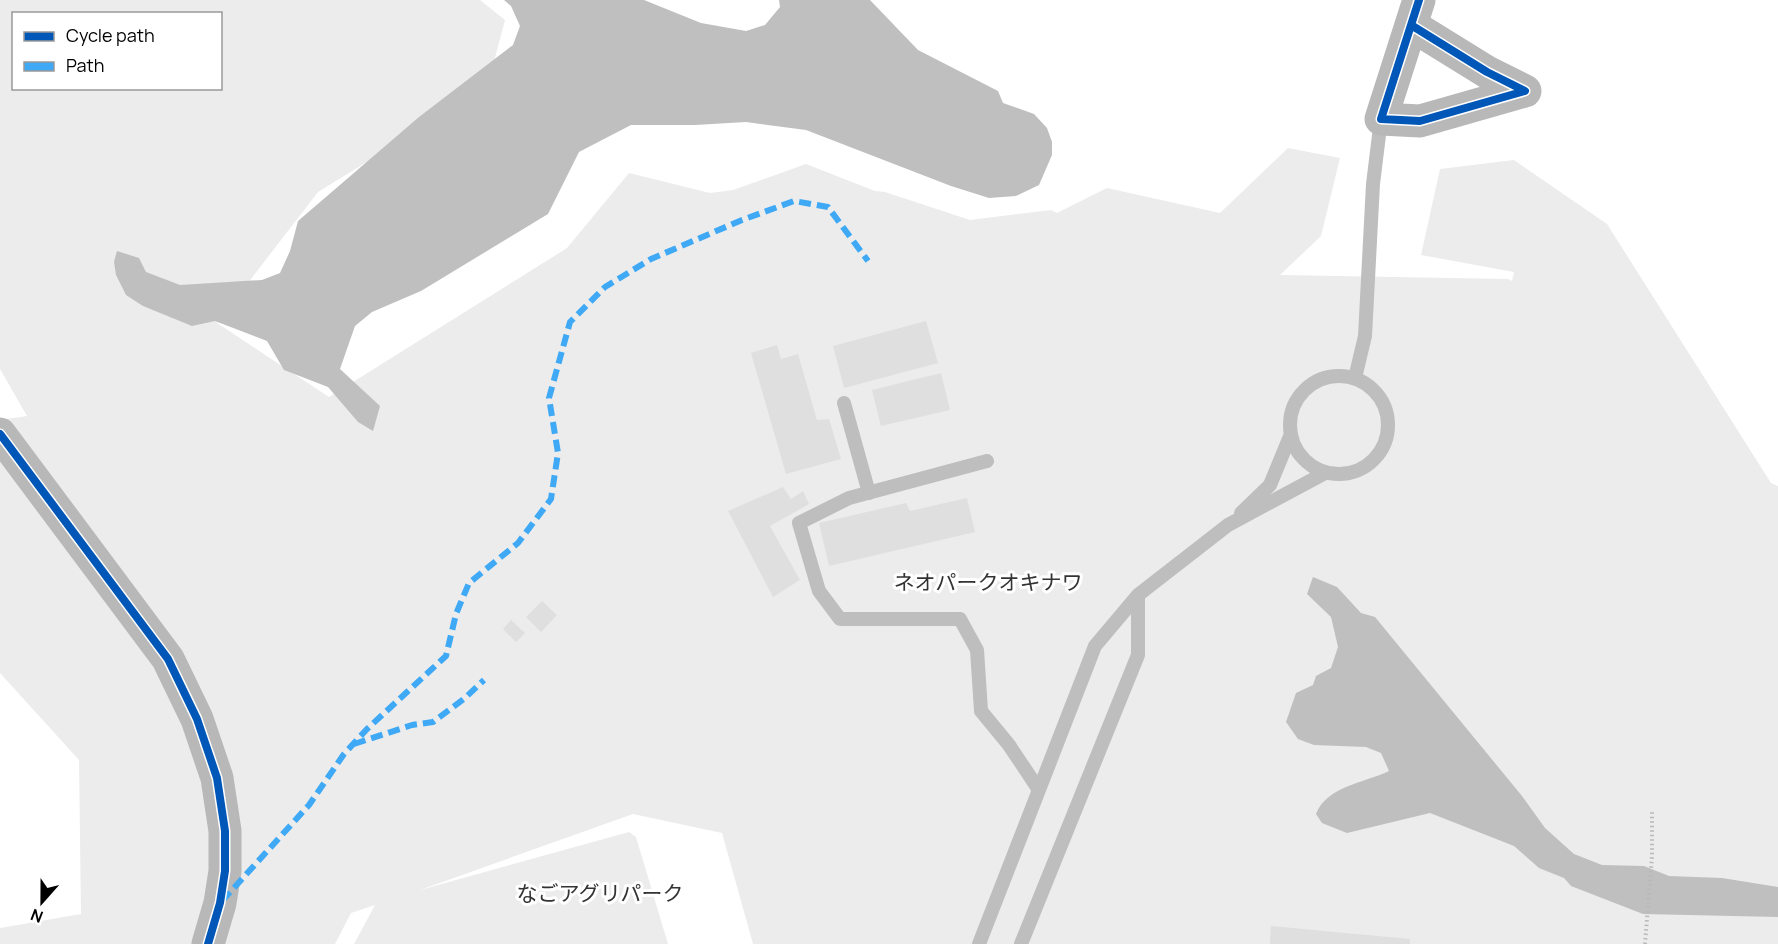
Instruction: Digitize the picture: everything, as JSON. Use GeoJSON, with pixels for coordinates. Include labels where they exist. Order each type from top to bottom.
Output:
{"type":"FeatureCollection","features":[{"type":"Feature","properties":{"kind":"street"},"geometry":{"type":"LineString","coordinates":[[1415,13],[1487,72],[1525,91],[1420,121],[1381,119],[1415,13]]}},
{"type":"Feature","properties":{"kind":"street"},"geometry":{"type":"LineString","coordinates":[[0,434],[168,659],[197,719],[217,778],[225,831],[220,903],[208,944]]}},
{"type":"Feature","properties":{"kind":"lane"},"geometry":{"type":"LineString","coordinates":[[1355,378],[1365,336],[1373,184],[1381,119]]}},
{"type":"Feature","properties":{"kind":"lane"},"geometry":{"type":"LineString","coordinates":[[1340,375],[1355,378],[1371,386],[1382,399],[1388,415],[1389,432],[1384,448],[1373,462],[1358,471],[1342,475],[1324,473],[1311,466],[1299,455],[1291,434],[1289,425],[1292,410],[1299,396],[1310,384],[1324,378],[1340,375]]}},
{"type":"Feature","properties":{"kind":"lane"},"geometry":{"type":"LineString","coordinates":[[844,403],[869,493]]}},
{"type":"Feature","properties":{"kind":"lane"},"geometry":{"type":"LineString","coordinates":[[979,944],[1095,646],[1138,595],[1228,525],[1270,485],[1291,434]]}},
{"type":"Feature","properties":{"kind":"lane"},"geometry":{"type":"LineString","coordinates":[[987,461],[849,498],[799,523],[819,591],[840,619],[960,619],[977,650],[981,711],[1009,745],[1039,790]]}},
{"type":"Feature","properties":{"kind":"lane"},"geometry":{"type":"LineString","coordinates":[[1228,525],[1324,473]]}},
{"type":"Feature","properties":{"kind":"lane"},"geometry":{"type":"LineString","coordinates":[[1021,944],[1138,656],[1138,595]]}},
{"type":"Feature","properties":{"kind":"path"},"geometry":{"type":"LineString","coordinates":[[1645,944],[1653,856],[1652,811]]}},
{"type":"Feature","properties":{"kind":"green space","name":"ネオパークオキナワ"},"geometry":{"type":"Polygon","coordinates":[[[0,0],[480,0],[505,20],[487,88],[318,192],[217,323],[329,397],[567,248],[629,173],[710,193],[733,190],[806,164],[875,191],[885,192],[970,220],[1051,210],[1057,213],[1107,188],[1220,213],[1288,148],[1340,158],[1321,236],[1280,275],[1508,279],[1512,281],[1514,272],[1421,255],[1440,169],[1514,160],[1607,224],[1771,483],[1778,486],[1778,944],[753,944],[722,833],[633,814],[420,890],[629,832],[636,837],[668,944],[354,944],[375,905],[351,913],[335,944],[0,944],[0,928],[81,914],[79,760],[0,673],[0,420],[27,416],[0,369],[0,0]]]}},
{"type":"Feature","properties":{"kind":"shaded area"},"geometry":{"type":"Polygon","coordinates":[[[504,0],[644,0],[701,23],[746,31],[765,25],[780,7],[779,0],[870,0],[918,50],[998,91],[1003,103],[1034,114],[1047,128],[1052,142],[1052,155],[1039,185],[1016,196],[989,198],[951,186],[806,130],[746,122],[631,125],[579,152],[548,214],[421,291],[372,312],[355,326],[340,369],[380,406],[373,431],[358,422],[328,387],[284,370],[267,341],[215,321],[192,326],[143,306],[126,295],[116,275],[114,262],[117,251],[139,258],[146,272],[180,285],[262,280],[280,273],[290,251],[298,221],[419,117],[513,45],[520,26],[511,6],[504,0]]]}},
{"type":"Feature","properties":{"kind":"shaded area"},"geometry":{"type":"Polygon","coordinates":[[[1313,577],[1337,587],[1361,613],[1375,617],[1522,796],[1545,828],[1574,854],[1602,865],[1644,866],[1669,876],[1722,878],[1778,887],[1778,917],[1643,914],[1571,886],[1564,878],[1539,868],[1514,846],[1430,813],[1347,833],[1322,823],[1316,814],[1329,797],[1347,786],[1389,771],[1381,753],[1366,747],[1314,745],[1298,739],[1286,722],[1296,693],[1313,685],[1316,676],[1331,668],[1338,647],[1331,617],[1307,594],[1313,577]]]}},
{"type":"Feature","properties":{"kind":"building"},"geometry":{"type":"Polygon","coordinates":[[[926,321],[938,363],[844,388],[833,346],[926,321]]]}},
{"type":"Feature","properties":{"kind":"building"},"geometry":{"type":"Polygon","coordinates":[[[777,345],[781,359],[798,354],[817,420],[829,419],[841,459],[786,474],[751,353],[777,345]]]}},
{"type":"Feature","properties":{"kind":"building"},"geometry":{"type":"Polygon","coordinates":[[[941,373],[950,410],[881,426],[872,390],[941,373]]]}},
{"type":"Feature","properties":{"kind":"building"},"geometry":{"type":"Polygon","coordinates":[[[783,487],[791,499],[803,491],[809,504],[770,526],[800,580],[773,597],[728,511],[783,487]]]}},
{"type":"Feature","properties":{"kind":"building"},"geometry":{"type":"Polygon","coordinates":[[[967,498],[975,532],[829,566],[819,523],[906,503],[910,511],[967,498]]]}},
{"type":"Feature","properties":{"kind":"building"},"geometry":{"type":"Polygon","coordinates":[[[542,601],[557,615],[541,632],[526,617],[542,601]]]}},
{"type":"Feature","properties":{"kind":"building"},"geometry":{"type":"Polygon","coordinates":[[[511,620],[525,633],[516,642],[503,629],[511,620]]]}},
{"type":"Feature","properties":{"kind":"building"},"geometry":{"type":"Polygon","coordinates":[[[1271,926],[1410,939],[1410,944],[1270,944],[1271,926]]]}},
{"type":"Feature","properties":{"kind":"marked path"},"geometry":{"type":"LineString","coordinates":[[222,901],[309,805],[344,754],[367,729],[446,656],[456,614],[469,583],[518,543],[551,499],[558,453],[549,398],[570,322],[605,287],[651,259],[742,220],[794,201],[828,207],[868,261]]}},
{"type":"Feature","properties":{"kind":"marked path"},"geometry":{"type":"LineString","coordinates":[[354,744],[412,725],[433,722],[465,698],[484,680]]}},
{"type":"Feature","properties":{"kind":"cycle path"},"geometry":{"type":"LineString","coordinates":[[1411,25],[1487,72],[1525,91],[1420,121],[1381,119],[1419,0]]}},
{"type":"Feature","properties":{"kind":"cycle path"},"geometry":{"type":"LineString","coordinates":[[0,434],[168,659],[197,719],[217,778],[225,831],[225,871],[220,903],[208,944]]}},
{"type":"Feature","properties":{"kind":"park label","name":"なごアグリパーク"},"geometry":{"type":"Point","coordinates":[600,893]}}]}
